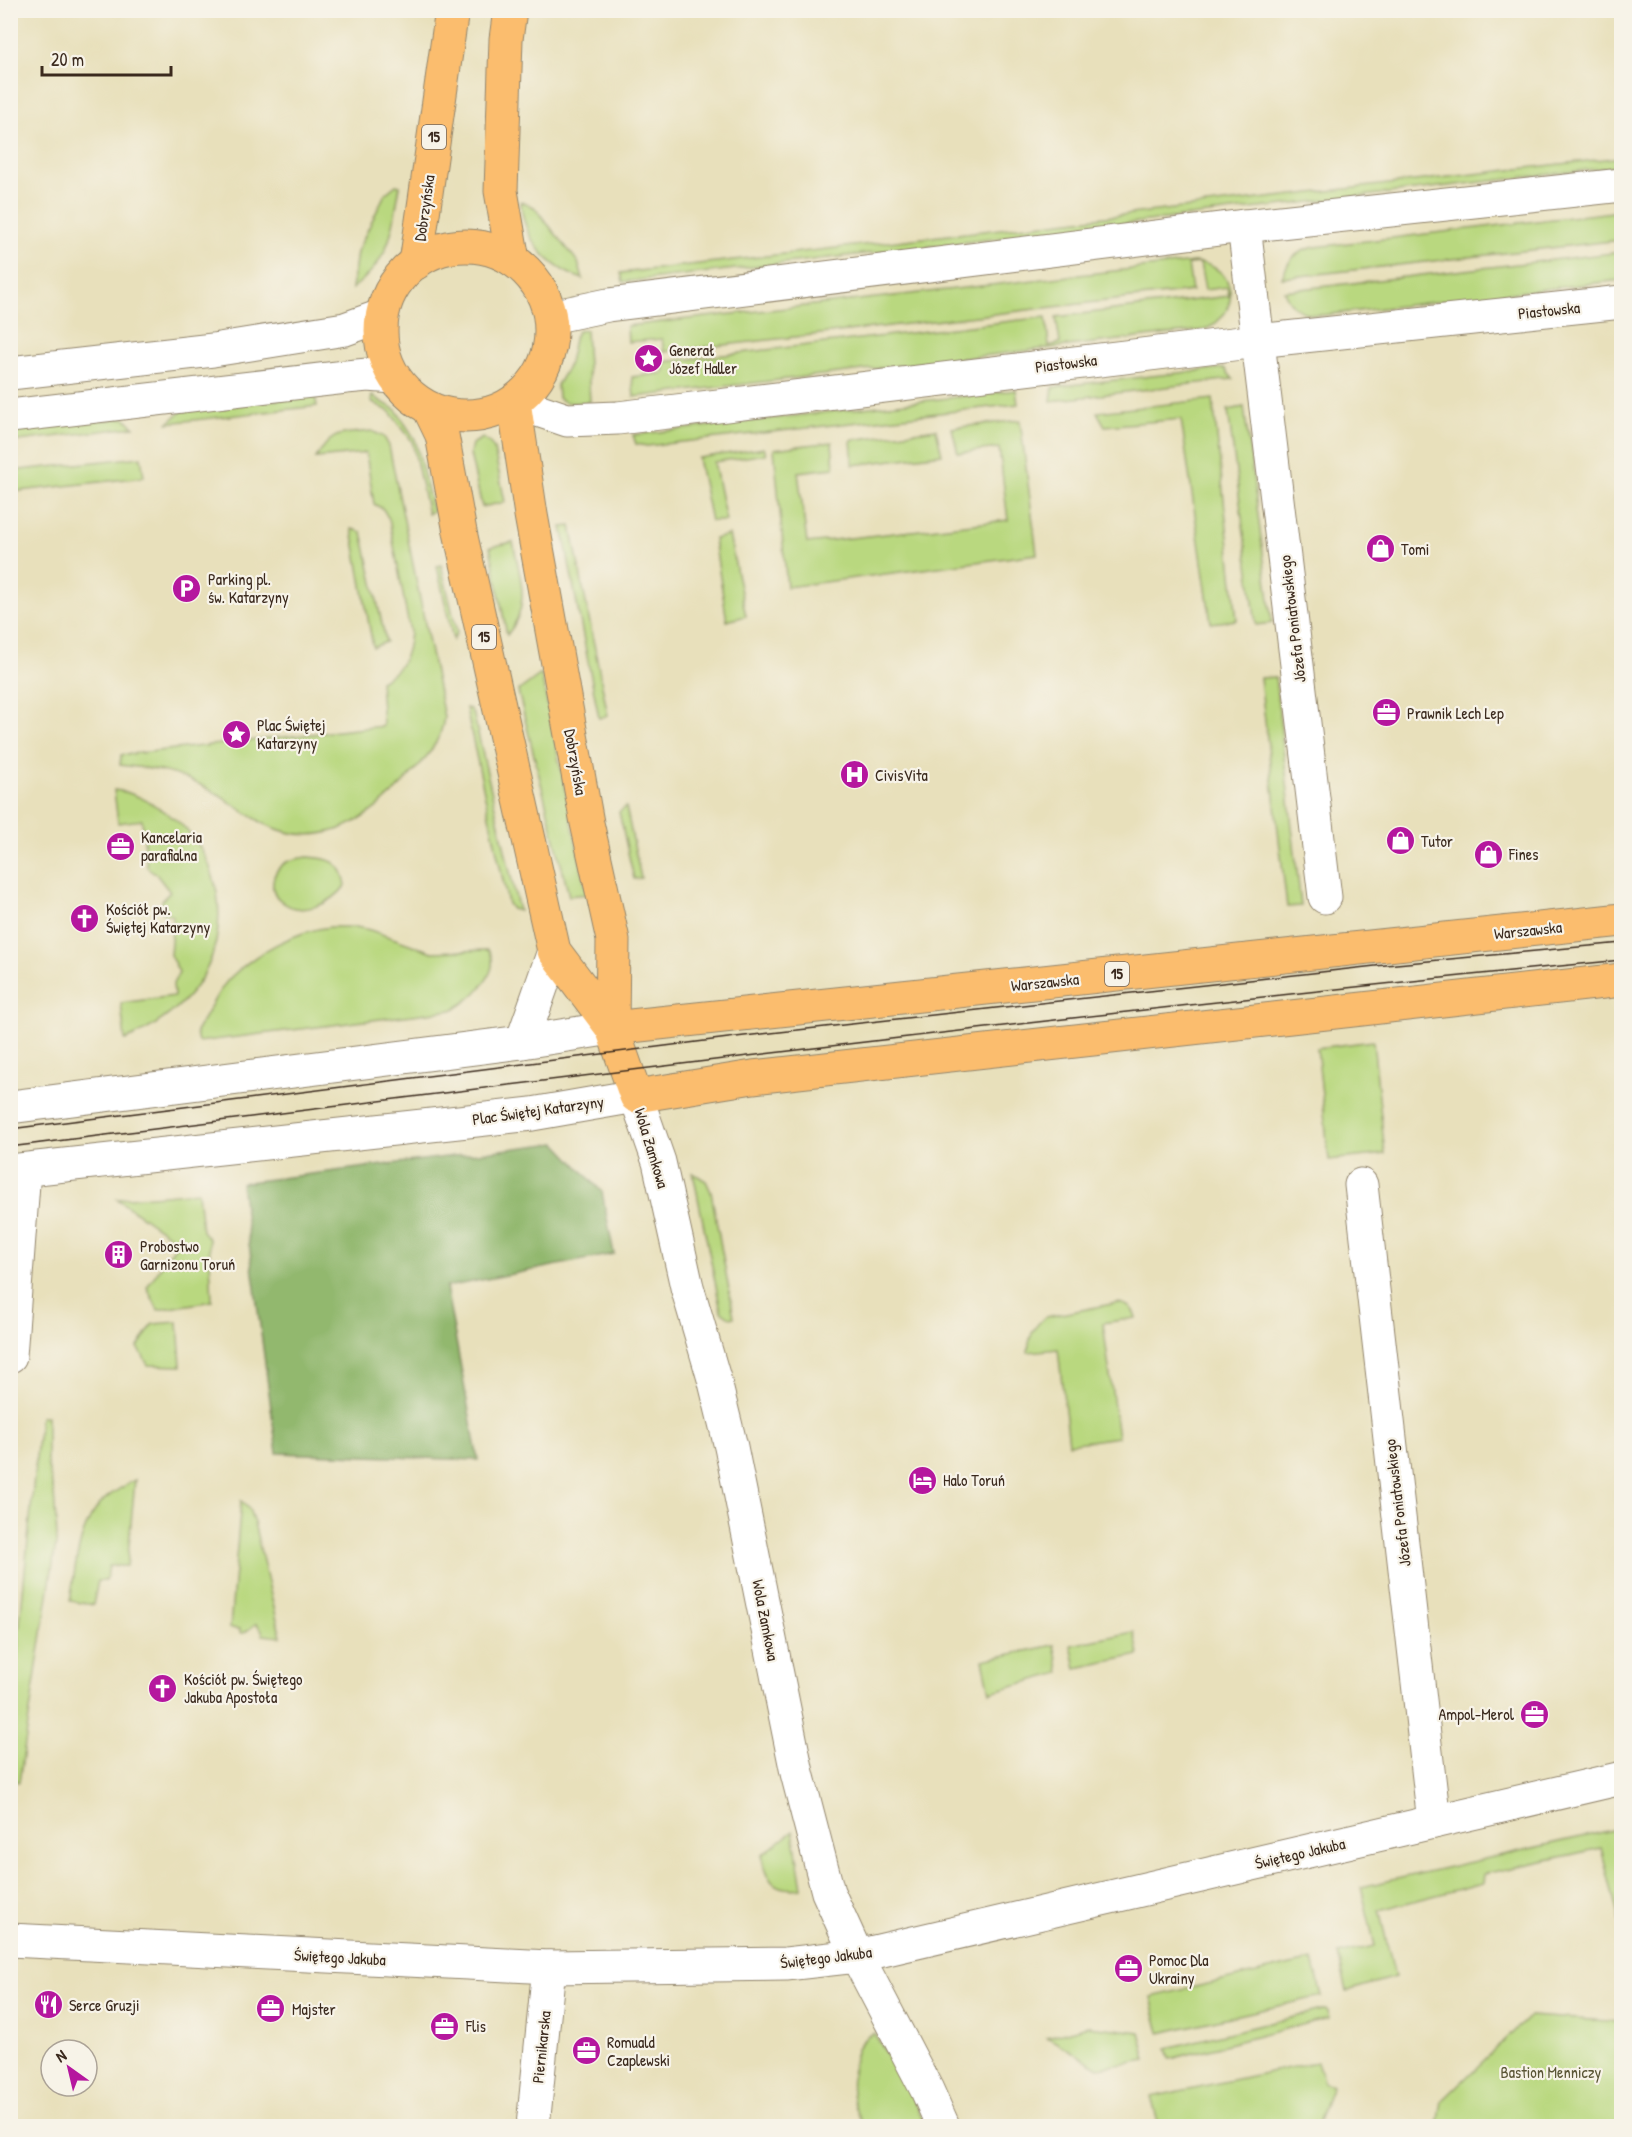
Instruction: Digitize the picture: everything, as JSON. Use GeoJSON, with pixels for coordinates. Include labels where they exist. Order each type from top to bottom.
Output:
{"type":"FeatureCollection","features":[{"type":"Feature","properties":{"kind":"main road","name":"Dobrzyńska"},"geometry":{"type":"LineString","coordinates":[[416,263],[452,10]]}},
{"type":"Feature","properties":{"kind":"main road"},"geometry":{"type":"LineString","coordinates":[[510,10],[506,39],[501,190],[513,260]]}},
{"type":"Feature","properties":{"kind":"main road","name":"15"},"geometry":{"type":"LineString","coordinates":[[461,246],[486,248],[513,260],[529,273],[544,295],[551,317],[551,339],[546,361],[534,383],[514,402],[489,413],[458,416],[429,408],[411,396],[394,377],[383,350],[381,316],[387,298],[398,281],[416,263],[439,251],[461,246]]}},
{"type":"Feature","properties":{"kind":"main road","name":"Dobrzyńska"},"geometry":{"type":"LineString","coordinates":[[514,402],[533,526],[587,823],[613,940],[612,1028]]}},
{"type":"Feature","properties":{"kind":"main road","name":"15"},"geometry":{"type":"LineString","coordinates":[[429,408],[442,435],[460,532],[554,951],[612,1028],[636,1096]]}},
{"type":"Feature","properties":{"kind":"main road","name":"Warszawska"},"geometry":{"type":"LineString","coordinates":[[612,1028],[1622,920]]}},
{"type":"Feature","properties":{"kind":"main road"},"geometry":{"type":"LineString","coordinates":[[636,1096],[764,1076],[1622,980]]}},
{"type":"Feature","properties":{"kind":"street"},"geometry":{"type":"LineString","coordinates":[[551,317],[608,305],[1244,225],[1622,185]]}},
{"type":"Feature","properties":{"kind":"street","name":"Józefa Poniatowskiego"},"geometry":{"type":"LineString","coordinates":[[1244,225],[1325,897]]}},
{"type":"Feature","properties":{"kind":"street","name":"Piastowska"},"geometry":{"type":"LineString","coordinates":[[514,402],[567,420],[618,418],[1258,341],[1622,302]]}},
{"type":"Feature","properties":{"kind":"street"},"geometry":{"type":"LineString","coordinates":[[10,373],[213,350],[345,329],[381,316]]}},
{"type":"Feature","properties":{"kind":"street"},"geometry":{"type":"LineString","coordinates":[[10,416],[346,377],[368,375],[394,377]]}},
{"type":"Feature","properties":{"kind":"street"},"geometry":{"type":"LineString","coordinates":[[522,1042],[554,951]]}},
{"type":"Feature","properties":{"kind":"street"},"geometry":{"type":"LineString","coordinates":[[10,1107],[522,1042],[612,1028]]}},
{"type":"Feature","properties":{"kind":"street","name":"Plac Świętej Katarzyny"},"geometry":{"type":"LineString","coordinates":[[17,1171],[532,1114],[636,1096]]}},
{"type":"Feature","properties":{"kind":"street","name":"Wola Zamkowa"},"geometry":{"type":"LineString","coordinates":[[636,1096],[659,1162],[687,1287],[715,1382],[731,1447],[797,1773],[828,1892],[857,1956],[927,2090],[943,2127]]}},
{"type":"Feature","properties":{"kind":"street"},"geometry":{"type":"LineString","coordinates":[[10,1356],[17,1171]]}},
{"type":"Feature","properties":{"kind":"street","name":"Józefa Poniatowskiego"},"geometry":{"type":"LineString","coordinates":[[1361,1185],[1434,1822]]}},
{"type":"Feature","properties":{"kind":"street","name":"Świętego Jakuba"},"geometry":{"type":"LineString","coordinates":[[10,1940],[549,1967],[786,1964],[857,1956],[1622,1778]]}},
{"type":"Feature","properties":{"kind":"street","name":"Piernikarska"},"geometry":{"type":"LineString","coordinates":[[533,2127],[549,1967]]}},
{"type":"Feature","properties":{"kind":"green space"},"geometry":{"type":"Polygon","coordinates":[[[1621,157],[1621,166],[623,282],[621,273],[1621,157]]]}},
{"type":"Feature","properties":{"kind":"green space"},"geometry":{"type":"Polygon","coordinates":[[[396,185],[400,186],[392,231],[383,255],[376,266],[352,289],[357,252],[385,194],[396,185]]]}},
{"type":"Feature","properties":{"kind":"green space"},"geometry":{"type":"Polygon","coordinates":[[[521,202],[534,207],[578,262],[583,279],[559,268],[540,250],[532,240],[527,228],[521,202]]]}},
{"type":"Feature","properties":{"kind":"green space"},"geometry":{"type":"Polygon","coordinates":[[[1621,211],[1621,240],[1282,278],[1293,257],[1315,247],[1621,211]]]}},
{"type":"Feature","properties":{"kind":"green space"},"geometry":{"type":"Polygon","coordinates":[[[1621,252],[1621,280],[1324,315],[1305,313],[1295,307],[1284,291],[1621,252]]]}},
{"type":"Feature","properties":{"kind":"green space"},"geometry":{"type":"Polygon","coordinates":[[[1194,262],[1199,263],[1188,264],[1192,291],[664,352],[662,339],[628,342],[627,326],[1194,262]]]}},
{"type":"Feature","properties":{"kind":"green space"},"geometry":{"type":"Polygon","coordinates":[[[1200,263],[1209,265],[1220,272],[1227,280],[1230,291],[1230,302],[1225,313],[1217,322],[1204,330],[634,397],[632,377],[665,373],[664,362],[1046,317],[1049,346],[1060,343],[1056,317],[1229,296],[1227,287],[1205,290],[1200,263]]]}},
{"type":"Feature","properties":{"kind":"green space"},"geometry":{"type":"Polygon","coordinates":[[[586,330],[590,402],[565,402],[558,398],[557,385],[568,367],[575,335],[578,331],[586,330]]]}},
{"type":"Feature","properties":{"kind":"green space"},"geometry":{"type":"Polygon","coordinates":[[[1224,368],[1233,379],[1051,401],[1053,387],[1224,368]]]}},
{"type":"Feature","properties":{"kind":"green space"},"geometry":{"type":"Polygon","coordinates":[[[1016,390],[1018,404],[647,446],[636,444],[633,435],[1016,390]]]}},
{"type":"Feature","properties":{"kind":"green space"},"geometry":{"type":"Polygon","coordinates":[[[315,395],[317,406],[168,423],[182,411],[315,395]]]}},
{"type":"Feature","properties":{"kind":"green space"},"geometry":{"type":"Polygon","coordinates":[[[372,396],[396,410],[415,439],[433,511],[428,514],[412,441],[390,412],[371,401],[372,396]]]}},
{"type":"Feature","properties":{"kind":"green space"},"geometry":{"type":"Polygon","coordinates":[[[1213,399],[1237,620],[1211,623],[1181,419],[1105,426],[1097,412],[1213,399]]]}},
{"type":"Feature","properties":{"kind":"green space"},"geometry":{"type":"Polygon","coordinates":[[[1244,407],[1272,623],[1256,625],[1228,410],[1244,407]]]}},
{"type":"Feature","properties":{"kind":"green space"},"geometry":{"type":"Polygon","coordinates":[[[125,418],[134,427],[11,442],[10,430],[125,418]]]}},
{"type":"Feature","properties":{"kind":"green space"},"geometry":{"type":"Polygon","coordinates":[[[1020,420],[1037,554],[787,587],[774,449],[832,442],[834,468],[798,472],[807,543],[1008,520],[999,448],[958,453],[952,428],[1020,420]]]}},
{"type":"Feature","properties":{"kind":"green space"},"geometry":{"type":"Polygon","coordinates":[[[936,429],[942,454],[853,465],[851,440],[936,429]]]}},
{"type":"Feature","properties":{"kind":"green space"},"geometry":{"type":"Polygon","coordinates":[[[372,431],[384,437],[389,446],[444,717],[439,736],[428,754],[401,785],[371,812],[338,830],[320,834],[283,831],[263,823],[205,787],[187,779],[140,767],[120,765],[121,755],[383,726],[380,681],[399,667],[408,648],[410,632],[389,519],[383,509],[374,504],[366,453],[316,458],[328,442],[339,435],[372,431]]]}},
{"type":"Feature","properties":{"kind":"green space"},"geometry":{"type":"Polygon","coordinates":[[[483,438],[494,449],[505,502],[482,507],[470,454],[472,444],[483,438]]]}},
{"type":"Feature","properties":{"kind":"green space"},"geometry":{"type":"Polygon","coordinates":[[[764,448],[766,454],[714,462],[726,521],[711,521],[698,458],[764,448]]]}},
{"type":"Feature","properties":{"kind":"green space"},"geometry":{"type":"Polygon","coordinates":[[[141,457],[144,477],[11,492],[11,471],[141,457]]]}},
{"type":"Feature","properties":{"kind":"green space"},"geometry":{"type":"Polygon","coordinates":[[[571,526],[608,716],[599,718],[562,527],[571,526]]]}},
{"type":"Feature","properties":{"kind":"green space"},"geometry":{"type":"Polygon","coordinates":[[[352,529],[362,532],[386,642],[373,647],[352,529]]]}},
{"type":"Feature","properties":{"kind":"green space"},"geometry":{"type":"Polygon","coordinates":[[[729,535],[746,616],[727,621],[714,539],[729,535]]]}},
{"type":"Feature","properties":{"kind":"green space"},"geometry":{"type":"Polygon","coordinates":[[[513,542],[521,579],[522,602],[515,624],[507,635],[490,547],[513,542]]]}},
{"type":"Feature","properties":{"kind":"green space"},"geometry":{"type":"Polygon","coordinates":[[[441,565],[457,632],[453,640],[437,566],[441,565]]]}},
{"type":"Feature","properties":{"kind":"green space"},"geometry":{"type":"Polygon","coordinates":[[[541,674],[587,894],[569,896],[518,691],[541,674]]]}},
{"type":"Feature","properties":{"kind":"green space"},"geometry":{"type":"Polygon","coordinates":[[[1275,677],[1301,906],[1287,907],[1260,678],[1275,677]]]}},
{"type":"Feature","properties":{"kind":"green space"},"geometry":{"type":"Polygon","coordinates":[[[466,708],[470,709],[474,716],[519,911],[512,909],[508,904],[466,708]]]}},
{"type":"Feature","properties":{"kind":"green space"},"geometry":{"type":"Polygon","coordinates":[[[114,790],[136,796],[168,814],[201,848],[211,870],[217,893],[219,917],[216,941],[209,964],[197,985],[165,1017],[125,1040],[121,1003],[174,996],[173,984],[179,972],[170,955],[173,916],[163,913],[162,900],[170,892],[156,874],[147,867],[142,820],[118,823],[114,790]]]}},
{"type":"Feature","properties":{"kind":"green space"},"geometry":{"type":"Polygon","coordinates":[[[626,807],[641,878],[634,879],[619,812],[626,807]]]}},
{"type":"Feature","properties":{"kind":"green space"},"geometry":{"type":"Polygon","coordinates":[[[308,857],[333,862],[341,871],[346,885],[325,903],[306,908],[288,906],[276,896],[274,891],[273,881],[277,871],[285,863],[308,857]]]}},
{"type":"Feature","properties":{"kind":"green space"},"geometry":{"type":"Polygon","coordinates":[[[330,927],[356,927],[370,930],[432,952],[488,950],[492,958],[492,967],[476,993],[452,1010],[198,1042],[196,1032],[212,1003],[221,988],[241,968],[265,951],[290,938],[330,927]]]}},
{"type":"Feature","properties":{"kind":"green space"},"geometry":{"type":"Polygon","coordinates":[[[1373,1041],[1385,1154],[1329,1160],[1317,1048],[1373,1041]]]}},
{"type":"Feature","properties":{"kind":"green space"},"geometry":{"type":"Polygon","coordinates":[[[556,1143],[602,1192],[614,1254],[446,1287],[478,1460],[277,1453],[241,1183],[556,1143]]]}},
{"type":"Feature","properties":{"kind":"green space"},"geometry":{"type":"Polygon","coordinates":[[[693,1173],[706,1181],[711,1192],[734,1317],[731,1318],[721,1311],[693,1173]]]}},
{"type":"Feature","properties":{"kind":"green space"},"geometry":{"type":"Polygon","coordinates":[[[198,1192],[202,1231],[209,1239],[212,1301],[158,1310],[147,1287],[178,1242],[117,1199],[198,1192]]]}},
{"type":"Feature","properties":{"kind":"green space"},"geometry":{"type":"Polygon","coordinates":[[[1117,1303],[1129,1307],[1136,1318],[1103,1323],[1118,1437],[1069,1444],[1058,1349],[1028,1352],[1029,1341],[1035,1328],[1046,1317],[1117,1303]]]}},
{"type":"Feature","properties":{"kind":"green space"},"geometry":{"type":"Polygon","coordinates":[[[178,1322],[181,1366],[148,1365],[138,1347],[153,1324],[178,1322]]]}},
{"type":"Feature","properties":{"kind":"green space"},"geometry":{"type":"Polygon","coordinates":[[[40,1416],[47,1416],[47,1463],[54,1493],[57,1537],[19,1782],[11,1780],[11,1716],[40,1416]]]}},
{"type":"Feature","properties":{"kind":"green space"},"geometry":{"type":"Polygon","coordinates":[[[135,1480],[127,1566],[109,1566],[106,1581],[98,1581],[93,1605],[70,1601],[79,1548],[94,1511],[114,1492],[135,1480]]]}},
{"type":"Feature","properties":{"kind":"green space"},"geometry":{"type":"Polygon","coordinates":[[[241,1501],[249,1509],[254,1523],[281,1637],[263,1635],[262,1630],[256,1624],[244,1633],[240,1633],[240,1629],[230,1628],[241,1501]]]}},
{"type":"Feature","properties":{"kind":"green space"},"geometry":{"type":"Polygon","coordinates":[[[1134,1632],[1139,1655],[1076,1668],[1071,1645],[1134,1632]]]}},
{"type":"Feature","properties":{"kind":"green space"},"geometry":{"type":"Polygon","coordinates":[[[1054,1645],[1060,1673],[990,1692],[983,1660],[1054,1645]]]}},
{"type":"Feature","properties":{"kind":"green space"},"geometry":{"type":"Polygon","coordinates":[[[1621,1828],[1621,1927],[1601,1848],[1484,1874],[1483,1883],[1379,1910],[1395,1977],[1347,1991],[1338,1954],[1375,1946],[1361,1887],[1621,1828]]]}},
{"type":"Feature","properties":{"kind":"green space"},"geometry":{"type":"Polygon","coordinates":[[[793,1831],[802,1888],[792,1889],[773,1883],[766,1872],[762,1855],[793,1831]]]}},
{"type":"Feature","properties":{"kind":"green space"},"geometry":{"type":"Polygon","coordinates":[[[1313,1960],[1322,1996],[1160,2033],[1151,1997],[1313,1960]]]}},
{"type":"Feature","properties":{"kind":"green space"},"geometry":{"type":"Polygon","coordinates":[[[1326,2009],[1329,2018],[1170,2059],[1167,2048],[1326,2009]]]}},
{"type":"Feature","properties":{"kind":"green space","name":"Bastion Menniczy"},"geometry":{"type":"Polygon","coordinates":[[[1530,2016],[1621,2022],[1621,2126],[1438,2126],[1442,2101],[1530,2016]]]}},
{"type":"Feature","properties":{"kind":"green space"},"geometry":{"type":"Polygon","coordinates":[[[1088,2026],[1140,2032],[1147,2060],[1099,2068],[1047,2037],[1088,2026]]]}},
{"type":"Feature","properties":{"kind":"green space"},"geometry":{"type":"Polygon","coordinates":[[[874,2033],[909,2091],[926,2126],[863,2126],[851,2084],[858,2047],[864,2039],[874,2033]]]}},
{"type":"Feature","properties":{"kind":"green space"},"geometry":{"type":"Polygon","coordinates":[[[1317,2062],[1324,2082],[1332,2086],[1317,2126],[1159,2126],[1151,2097],[1317,2062]]]}},
{"type":"Feature","properties":{"kind":"tram line"},"geometry":{"type":"LineString","coordinates":[[10,1129],[744,1036],[1375,966],[1622,943]]}},
{"type":"Feature","properties":{"kind":"tram line"},"geometry":{"type":"LineString","coordinates":[[10,1147],[1017,1024],[1622,960]]}},
{"type":"Feature","properties":{"kind":"place","name":"Generał Józef Haller"},"geometry":{"type":"Point","coordinates":[648,359]}},
{"type":"Feature","properties":{"kind":"place","name":"Tomi"},"geometry":{"type":"Point","coordinates":[1380,549]}},
{"type":"Feature","properties":{"kind":"place","name":"Parking pl. św. Katarzyny"},"geometry":{"type":"Point","coordinates":[187,588]}},
{"type":"Feature","properties":{"kind":"place","name":"Prawnik Lech Lep"},"geometry":{"type":"Point","coordinates":[1386,713]}},
{"type":"Feature","properties":{"kind":"place","name":"Plac Świętej Katarzyny"},"geometry":{"type":"Point","coordinates":[236,734]}},
{"type":"Feature","properties":{"kind":"place","name":"CivisVita"},"geometry":{"type":"Point","coordinates":[854,775]}},
{"type":"Feature","properties":{"kind":"place","name":"Tutor"},"geometry":{"type":"Point","coordinates":[1400,841]}},
{"type":"Feature","properties":{"kind":"place","name":"Kancelaria parafialna"},"geometry":{"type":"Point","coordinates":[120,846]}},
{"type":"Feature","properties":{"kind":"place","name":"Fines"},"geometry":{"type":"Point","coordinates":[1488,854]}},
{"type":"Feature","properties":{"kind":"place","name":"Kościół pw. Świętej Katarzyny"},"geometry":{"type":"Point","coordinates":[85,918]}},
{"type":"Feature","properties":{"kind":"place","name":"Probostwo Garnizonu Toruń"},"geometry":{"type":"Point","coordinates":[119,1255]}},
{"type":"Feature","properties":{"kind":"place","name":"Halo Toruń"},"geometry":{"type":"Point","coordinates":[922,1480]}},
{"type":"Feature","properties":{"kind":"place","name":"Kościół pw. Świętego Jakuba Apostoła"},"geometry":{"type":"Point","coordinates":[163,1688]}},
{"type":"Feature","properties":{"kind":"place","name":"Ampol-Merol"},"geometry":{"type":"Point","coordinates":[1535,1714]}},
{"type":"Feature","properties":{"kind":"place","name":"Pomoc Dla Ukrainy"},"geometry":{"type":"Point","coordinates":[1128,1969]}},
{"type":"Feature","properties":{"kind":"place","name":"Serce Gruzji"},"geometry":{"type":"Point","coordinates":[48,2005]}},
{"type":"Feature","properties":{"kind":"place","name":"Majster"},"geometry":{"type":"Point","coordinates":[271,2009]}},
{"type":"Feature","properties":{"kind":"place","name":"Flis"},"geometry":{"type":"Point","coordinates":[445,2026]}},
{"type":"Feature","properties":{"kind":"place","name":"Romuald Czaplewski"},"geometry":{"type":"Point","coordinates":[586,2051]}}]}
